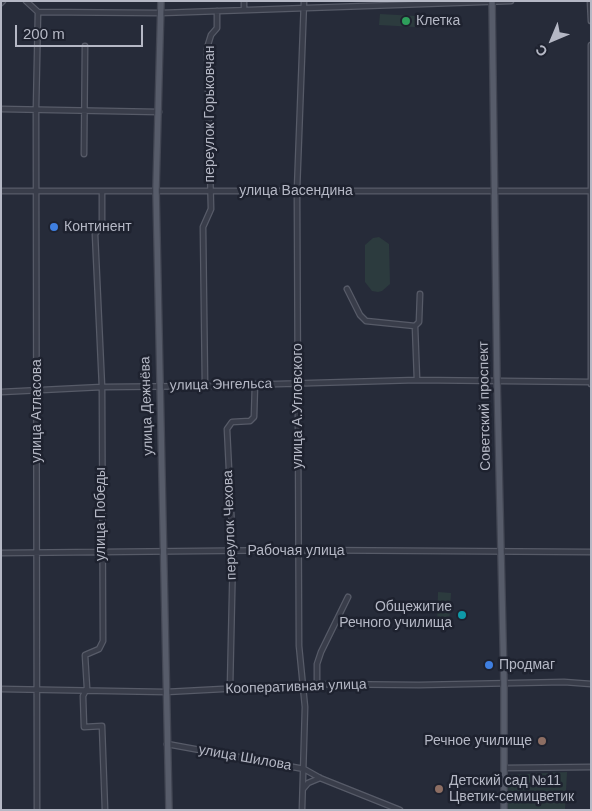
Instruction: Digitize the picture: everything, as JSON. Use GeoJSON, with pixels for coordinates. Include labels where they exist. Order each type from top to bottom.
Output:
{"type":"FeatureCollection","features":[{"type":"Feature","properties":{"kind":"main road","name":"улица Дежнёва"},"geometry":{"type":"LineString","coordinates":[[161,1],[156,190],[158,386],[164,551],[169,810]]}},
{"type":"Feature","properties":{"kind":"main road","name":"Советский проспект"},"geometry":{"type":"LineString","coordinates":[[492,2],[500,552],[504,683],[504,810]]}},
{"type":"Feature","properties":{"kind":"street"},"geometry":{"type":"LineString","coordinates":[[26,1],[38,12],[161,13],[244,9],[304,9],[379,4],[511,1]]}},
{"type":"Feature","properties":{"kind":"street"},"geometry":{"type":"LineString","coordinates":[[244,1],[244,9]]}},
{"type":"Feature","properties":{"kind":"street","name":"улица А.Угловского"},"geometry":{"type":"LineString","coordinates":[[302,810],[305,707],[299,646],[297,190],[304,1]]}},
{"type":"Feature","properties":{"kind":"street"},"geometry":{"type":"LineString","coordinates":[[590,1],[591,21]]}},
{"type":"Feature","properties":{"kind":"street","name":"переулок Горьковчан"},"geometry":{"type":"LineString","coordinates":[[211,190],[207,48],[211,35],[217,28],[217,11]]}},
{"type":"Feature","properties":{"kind":"street","name":"улица Атласова"},"geometry":{"type":"LineString","coordinates":[[37,810],[38,392],[36,109],[38,12]]}},
{"type":"Feature","properties":{"kind":"street"},"geometry":{"type":"LineString","coordinates":[[84,154],[85,46]]}},
{"type":"Feature","properties":{"kind":"street"},"geometry":{"type":"LineString","coordinates":[[591,46],[591,383]]}},
{"type":"Feature","properties":{"kind":"street"},"geometry":{"type":"LineString","coordinates":[[1,109],[85,109],[158,112]]}},
{"type":"Feature","properties":{"kind":"street"},"geometry":{"type":"LineString","coordinates":[[205,386],[203,227],[211,209],[211,190]]}},
{"type":"Feature","properties":{"kind":"street","name":"улица Васендина"},"geometry":{"type":"LineString","coordinates":[[1,191],[590,191]]}},
{"type":"Feature","properties":{"kind":"street","name":"улица Победы"},"geometry":{"type":"LineString","coordinates":[[102,191],[102,225],[95,234],[102,386],[101,552],[103,640],[99,649],[85,655],[87,688],[85,692],[84,727],[102,726],[106,810]]}},
{"type":"Feature","properties":{"kind":"street"},"geometry":{"type":"LineString","coordinates":[[347,289],[360,315],[366,321],[415,326]]}},
{"type":"Feature","properties":{"kind":"street"},"geometry":{"type":"LineString","coordinates":[[417,380],[415,326],[419,322],[420,294]]}},
{"type":"Feature","properties":{"kind":"street","name":"улица Энгельса"},"geometry":{"type":"LineString","coordinates":[[1,392],[38,392],[102,386],[205,386],[417,380],[591,383]]}},
{"type":"Feature","properties":{"kind":"street","name":"переулок Чехова"},"geometry":{"type":"LineString","coordinates":[[230,688],[233,551],[227,428],[232,422],[250,421],[254,417],[255,384]]}},
{"type":"Feature","properties":{"kind":"street","name":"Рабочая улица"},"geometry":{"type":"LineString","coordinates":[[1,553],[298,550],[591,552]]}},
{"type":"Feature","properties":{"kind":"street"},"geometry":{"type":"LineString","coordinates":[[317,684],[320,652],[348,597]]}},
{"type":"Feature","properties":{"kind":"street","name":"Кооперативная улица"},"geometry":{"type":"LineString","coordinates":[[1,689],[166,692],[317,684],[591,684]]}},
{"type":"Feature","properties":{"kind":"street","name":"улица Шилова"},"geometry":{"type":"LineString","coordinates":[[167,744],[304,769],[320,778],[396,809]]}},
{"type":"Feature","properties":{"kind":"street"},"geometry":{"type":"LineString","coordinates":[[504,768],[591,768]]}},
{"type":"Feature","properties":{"kind":"street","name":"улица Шилова"},"geometry":{"type":"LineString","coordinates":[[303,789],[311,781],[320,778]]}},
{"type":"Feature","properties":{"kind":"shaded area"},"geometry":{"type":"Polygon","coordinates":[[[380,14],[416,16],[415,27],[379,25],[380,14]]]}},
{"type":"Feature","properties":{"kind":"shaded area"},"geometry":{"type":"Polygon","coordinates":[[[379,237],[389,244],[390,284],[378,292],[372,291],[365,282],[365,245],[373,238],[379,237]]]}},
{"type":"Feature","properties":{"kind":"shaded area"},"geometry":{"type":"Polygon","coordinates":[[[438,592],[451,593],[449,626],[437,625],[438,592]]]}},
{"type":"Feature","properties":{"kind":"shaded area"},"geometry":{"type":"Polygon","coordinates":[[[567,772],[565,810],[508,810],[508,775],[567,772]]]}},
{"type":"Feature","properties":{"kind":"place","name":"Клетка"},"geometry":{"type":"Point","coordinates":[406,21]}},
{"type":"Feature","properties":{"kind":"place","name":"Континент"},"geometry":{"type":"Point","coordinates":[54,227]}},
{"type":"Feature","properties":{"kind":"place","name":"Общежитие Речного училища"},"geometry":{"type":"Point","coordinates":[462,615]}},
{"type":"Feature","properties":{"kind":"place","name":"Продмаг"},"geometry":{"type":"Point","coordinates":[489,665]}},
{"type":"Feature","properties":{"kind":"place","name":"Речное училище"},"geometry":{"type":"Point","coordinates":[542,741]}},
{"type":"Feature","properties":{"kind":"place","name":"Детский сад №11 Цветик-семицветик"},"geometry":{"type":"Point","coordinates":[439,789]}}]}
